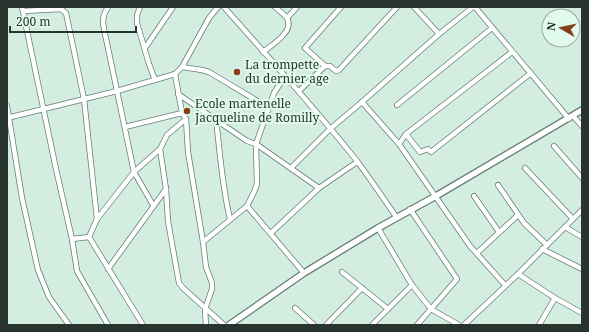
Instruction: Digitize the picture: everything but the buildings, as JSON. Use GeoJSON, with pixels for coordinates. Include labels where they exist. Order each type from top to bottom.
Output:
{"type":"FeatureCollection","features":[{"type":"Feature","properties":{"kind":"street"},"geometry":{"type":"LineString","coordinates":[[108,7],[102,20],[134,172],[153,205]]}},
{"type":"Feature","properties":{"kind":"street"},"geometry":{"type":"LineString","coordinates":[[140,7],[137,15],[137,23],[155,80]]}},
{"type":"Feature","properties":{"kind":"street"},"geometry":{"type":"LineString","coordinates":[[145,48],[173,7]]}},
{"type":"Feature","properties":{"kind":"street"},"geometry":{"type":"LineString","coordinates":[[8,118],[117,91],[175,74],[182,67],[209,18],[218,7]]}},
{"type":"Feature","properties":{"kind":"street"},"geometry":{"type":"LineString","coordinates":[[224,7],[299,91],[357,162],[398,218]]}},
{"type":"Feature","properties":{"kind":"street"},"geometry":{"type":"LineString","coordinates":[[263,52],[284,35],[288,28],[287,18],[275,7]]}},
{"type":"Feature","properties":{"kind":"street"},"geometry":{"type":"LineString","coordinates":[[287,18],[297,7]]}},
{"type":"Feature","properties":{"kind":"street"},"geometry":{"type":"LineString","coordinates":[[341,7],[306,48],[325,66],[330,66],[338,71],[397,7]]}},
{"type":"Feature","properties":{"kind":"street"},"geometry":{"type":"LineString","coordinates":[[414,7],[439,34]]}},
{"type":"Feature","properties":{"kind":"street"},"geometry":{"type":"LineString","coordinates":[[291,168],[330,129],[439,34],[474,7],[531,73],[571,117],[582,126]]}},
{"type":"Feature","properties":{"kind":"street"},"geometry":{"type":"LineString","coordinates":[[97,219],[84,99],[66,13],[61,9],[23,9],[57,176],[72,239],[77,271],[108,325]]}},
{"type":"Feature","properties":{"kind":"street"},"geometry":{"type":"LineString","coordinates":[[397,105],[492,28]]}},
{"type":"Feature","properties":{"kind":"street"},"geometry":{"type":"LineString","coordinates":[[399,144],[406,134],[512,52]]}},
{"type":"Feature","properties":{"kind":"street"},"geometry":{"type":"LineString","coordinates":[[299,91],[325,66]]}},
{"type":"Feature","properties":{"kind":"street"},"geometry":{"type":"LineString","coordinates":[[182,67],[209,72],[268,108]]}},
{"type":"Feature","properties":{"kind":"street"},"geometry":{"type":"LineString","coordinates":[[406,134],[420,152],[428,148],[431,152],[531,73]]}},
{"type":"Feature","properties":{"kind":"street"},"geometry":{"type":"LineString","coordinates":[[175,74],[182,113],[186,119],[188,152],[206,267],[212,283],[212,289],[205,309],[206,325]]}},
{"type":"Feature","properties":{"kind":"street"},"geometry":{"type":"LineString","coordinates":[[203,242],[247,206],[257,184],[256,144],[274,93],[286,76]]}},
{"type":"Feature","properties":{"kind":"street"},"geometry":{"type":"LineString","coordinates":[[178,94],[247,141],[256,144],[319,188]]}},
{"type":"Feature","properties":{"kind":"street"},"geometry":{"type":"LineString","coordinates":[[362,102],[399,144],[470,246],[505,285]]}},
{"type":"Feature","properties":{"kind":"street"},"geometry":{"type":"LineString","coordinates":[[7,106],[22,198],[38,270],[49,297],[69,325]]}},
{"type":"Feature","properties":{"kind":"street"},"geometry":{"type":"LineString","coordinates":[[230,325],[304,273],[378,228],[398,218],[410,209],[436,196],[582,110]]}},
{"type":"Feature","properties":{"kind":"street"},"geometry":{"type":"LineString","coordinates":[[125,127],[182,113]]}},
{"type":"Feature","properties":{"kind":"street"},"geometry":{"type":"LineString","coordinates":[[89,237],[97,219],[134,172],[160,149],[167,135],[186,119]]}},
{"type":"Feature","properties":{"kind":"street"},"geometry":{"type":"LineString","coordinates":[[216,119],[222,177],[230,219]]}},
{"type":"Feature","properties":{"kind":"street"},"geometry":{"type":"LineString","coordinates":[[554,146],[582,178]]}},
{"type":"Feature","properties":{"kind":"street"},"geometry":{"type":"LineString","coordinates":[[160,149],[166,189],[168,221],[179,283],[205,309],[224,325]]}},
{"type":"Feature","properties":{"kind":"street"},"geometry":{"type":"LineString","coordinates":[[271,233],[319,188],[357,162]]}},
{"type":"Feature","properties":{"kind":"street"},"geometry":{"type":"LineString","coordinates":[[525,168],[573,219]]}},
{"type":"Feature","properties":{"kind":"street"},"geometry":{"type":"LineString","coordinates":[[498,185],[518,215],[547,245]]}},
{"type":"Feature","properties":{"kind":"street"},"geometry":{"type":"LineString","coordinates":[[108,269],[166,189]]}},
{"type":"Feature","properties":{"kind":"street"},"geometry":{"type":"LineString","coordinates":[[474,196],[499,232]]}},
{"type":"Feature","properties":{"kind":"street"},"geometry":{"type":"LineString","coordinates":[[247,206],[304,273]]}},
{"type":"Feature","properties":{"kind":"street"},"geometry":{"type":"LineString","coordinates":[[410,209],[457,280],[417,325]]}},
{"type":"Feature","properties":{"kind":"street"},"geometry":{"type":"LineString","coordinates":[[464,325],[582,210]]}},
{"type":"Feature","properties":{"kind":"street"},"geometry":{"type":"LineString","coordinates":[[477,253],[518,215]]}},
{"type":"Feature","properties":{"kind":"street"},"geometry":{"type":"LineString","coordinates":[[565,227],[582,237]]}},
{"type":"Feature","properties":{"kind":"street"},"geometry":{"type":"LineString","coordinates":[[378,228],[412,284],[430,310],[459,325]]}},
{"type":"Feature","properties":{"kind":"street"},"geometry":{"type":"LineString","coordinates":[[72,239],[89,237]]}},
{"type":"Feature","properties":{"kind":"street"},"geometry":{"type":"LineString","coordinates":[[89,237],[143,325]]}},
{"type":"Feature","properties":{"kind":"street"},"geometry":{"type":"LineString","coordinates":[[542,249],[582,269]]}},
{"type":"Feature","properties":{"kind":"street"},"geometry":{"type":"LineString","coordinates":[[342,272],[388,309]]}},
{"type":"Feature","properties":{"kind":"street"},"geometry":{"type":"LineString","coordinates":[[518,274],[555,298],[582,313]]}},
{"type":"Feature","properties":{"kind":"street"},"geometry":{"type":"LineString","coordinates":[[372,325],[412,284]]}},
{"type":"Feature","properties":{"kind":"street"},"geometry":{"type":"LineString","coordinates":[[326,325],[362,288]]}},
{"type":"Feature","properties":{"kind":"street"},"geometry":{"type":"LineString","coordinates":[[539,325],[555,298]]}},
{"type":"Feature","properties":{"kind":"street"},"geometry":{"type":"LineString","coordinates":[[295,308],[314,325]]}},
{"type":"Feature","properties":{"kind":"place","name":"La trompette du dernier age"},"geometry":{"type":"Point","coordinates":[237,72]}},
{"type":"Feature","properties":{"kind":"place","name":"Ecole martenelle Jacqueline de Romilly"},"geometry":{"type":"Point","coordinates":[187,111]}}]}
